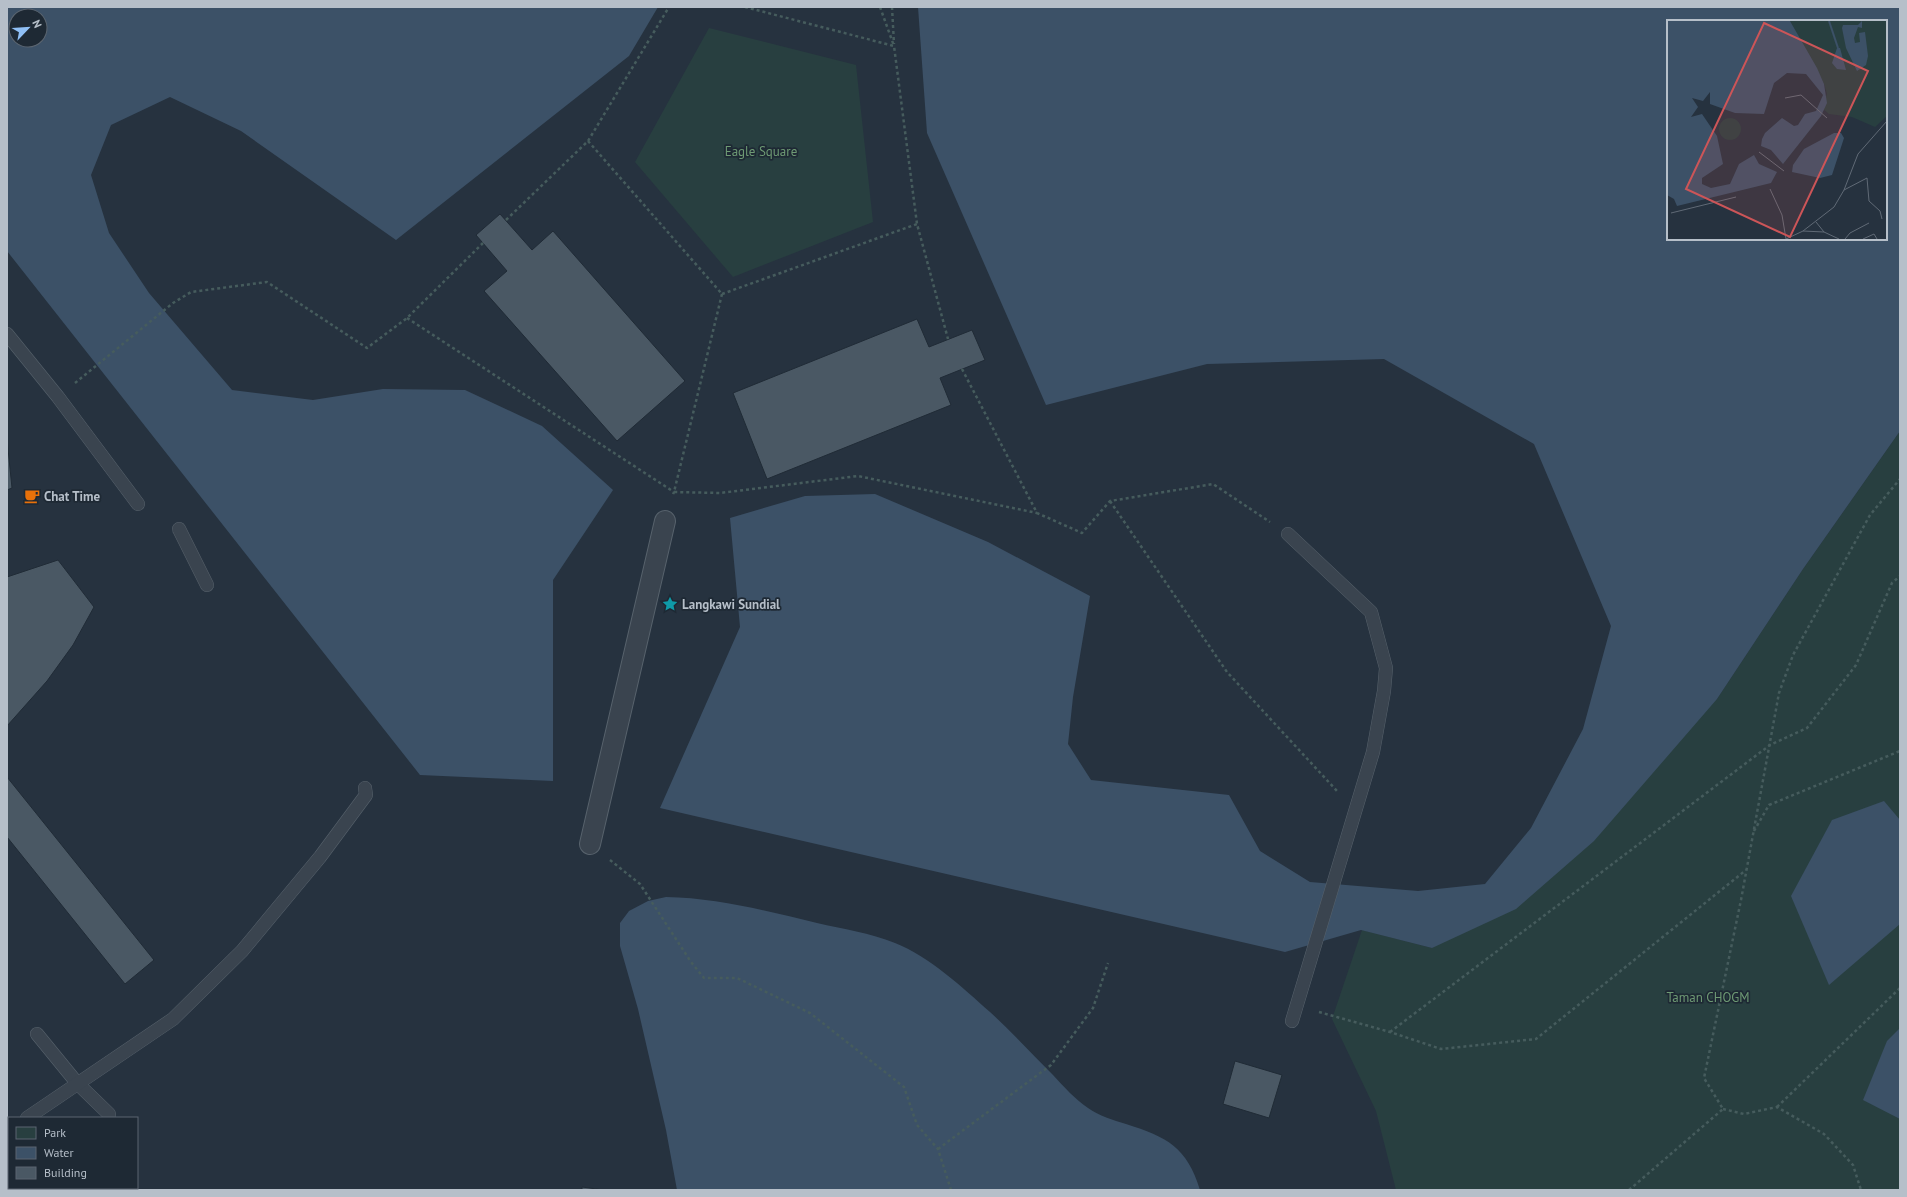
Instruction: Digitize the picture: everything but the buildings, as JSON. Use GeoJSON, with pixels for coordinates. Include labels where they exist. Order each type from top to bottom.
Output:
{"type":"FeatureCollection","features":[{"type":"Feature","properties":{"kind":"street"},"geometry":{"type":"LineString","coordinates":[[590,844],[665,521]]}},
{"type":"Feature","properties":{"kind":"lane"},"geometry":{"type":"LineString","coordinates":[[7,334],[58,397],[138,504]]}},
{"type":"Feature","properties":{"kind":"lane"},"geometry":{"type":"LineString","coordinates":[[178,529],[206,585]]}},
{"type":"Feature","properties":{"kind":"lane"},"geometry":{"type":"LineString","coordinates":[[1288,534],[1371,612],[1386,668],[1384,691],[1373,752],[1292,1021]]}},
{"type":"Feature","properties":{"kind":"lane"},"geometry":{"type":"LineString","coordinates":[[28,1117],[172,1018],[242,951],[320,857],[366,795],[365,788]]}},
{"type":"Feature","properties":{"kind":"lane"},"geometry":{"type":"LineString","coordinates":[[37,1034],[77,1083],[109,1114]]}},
{"type":"Feature","properties":{"kind":"path"},"geometry":{"type":"LineString","coordinates":[[506,220],[588,141],[668,7]]}},
{"type":"Feature","properties":{"kind":"path"},"geometry":{"type":"LineString","coordinates":[[745,7],[894,46]]}},
{"type":"Feature","properties":{"kind":"path"},"geometry":{"type":"LineString","coordinates":[[880,7],[894,46]]}},
{"type":"Feature","properties":{"kind":"path"},"geometry":{"type":"LineString","coordinates":[[892,7],[894,46],[917,224],[948,339]]}},
{"type":"Feature","properties":{"kind":"path"},"geometry":{"type":"LineString","coordinates":[[588,141],[722,294]]}},
{"type":"Feature","properties":{"kind":"path"},"geometry":{"type":"LineString","coordinates":[[722,294],[917,224]]}},
{"type":"Feature","properties":{"kind":"path"},"geometry":{"type":"LineString","coordinates":[[88,373],[173,303],[191,292],[267,282],[367,348],[407,318],[483,243]]}},
{"type":"Feature","properties":{"kind":"path"},"geometry":{"type":"LineString","coordinates":[[665,521],[674,492],[722,294]]}},
{"type":"Feature","properties":{"kind":"path"},"geometry":{"type":"LineString","coordinates":[[407,318],[674,492],[720,493],[858,476],[1037,513],[1082,533],[1110,501],[1213,484],[1288,534]]}},
{"type":"Feature","properties":{"kind":"path"},"geometry":{"type":"LineString","coordinates":[[962,369],[1037,513]]}},
{"type":"Feature","properties":{"kind":"path"},"geometry":{"type":"LineString","coordinates":[[1900,478],[1870,515],[1793,655],[1779,693],[1753,834],[1704,1078],[1723,1108],[1744,1114],[1777,1107],[1900,988]]}},
{"type":"Feature","properties":{"kind":"path"},"geometry":{"type":"LineString","coordinates":[[1110,501],[1227,672],[1355,811]]}},
{"type":"Feature","properties":{"kind":"path"},"geometry":{"type":"LineString","coordinates":[[1390,1032],[1770,745],[1807,728],[1856,665],[1892,583],[1900,576]]}},
{"type":"Feature","properties":{"kind":"path"},"geometry":{"type":"LineString","coordinates":[[1753,834],[1769,805],[1900,751]]}},
{"type":"Feature","properties":{"kind":"path"},"geometry":{"type":"LineString","coordinates":[[590,844],[640,884],[691,962],[704,978],[738,978],[810,1013],[904,1087],[917,1125],[938,1150],[951,1190]]}},
{"type":"Feature","properties":{"kind":"path"},"geometry":{"type":"LineString","coordinates":[[1297,1006],[1390,1032],[1441,1049],[1536,1039],[1746,869]]}},
{"type":"Feature","properties":{"kind":"path"},"geometry":{"type":"LineString","coordinates":[[938,1150],[1051,1065],[1093,1008],[1108,963]]}},
{"type":"Feature","properties":{"kind":"path"},"geometry":{"type":"LineString","coordinates":[[1777,1107],[1824,1134],[1853,1165],[1861,1190]]}},
{"type":"Feature","properties":{"kind":"path"},"geometry":{"type":"LineString","coordinates":[[1629,1190],[1723,1108]]}},
{"type":"Feature","properties":{"kind":"green space","name":"Eagle Square"},"geometry":{"type":"Polygon","coordinates":[[[709,28],[856,65],[873,222],[733,277],[635,162],[709,28]]]}},
{"type":"Feature","properties":{"kind":"green space","name":"Taman CHOGM"},"geometry":{"type":"Polygon","coordinates":[[[1900,431],[1900,1190],[1396,1190],[1376,1111],[1332,1019],[1362,930],[1432,948],[1717,699],[1803,569],[1900,431]]]}},
{"type":"Feature","properties":{"kind":"water"},"geometry":{"type":"Polygon","coordinates":[[[7,7],[658,7],[629,56],[396,240],[241,131],[170,97],[111,125],[91,175],[109,233],[149,293],[232,390],[313,400],[383,389],[465,390],[542,426],[613,490],[553,580],[553,781],[420,775],[7,251],[7,7]]]}},
{"type":"Feature","properties":{"kind":"water"},"geometry":{"type":"Polygon","coordinates":[[[918,7],[1900,7],[1900,431],[1803,569],[1717,699],[1594,841],[1516,909],[1432,948],[1361,930],[1285,952],[660,808],[740,627],[730,518],[805,496],[875,494],[988,542],[1090,596],[1073,697],[1068,744],[1091,780],[1229,795],[1260,851],[1310,882],[1418,891],[1485,884],[1531,828],[1583,729],[1611,626],[1534,444],[1384,359],[1207,364],[1046,405],[927,133],[918,7]]]}},
{"type":"Feature","properties":{"kind":"water"},"geometry":{"type":"Polygon","coordinates":[[[1884,801],[1900,820],[1900,924],[1829,985],[1791,896],[1832,820],[1884,801]]]}},
{"type":"Feature","properties":{"kind":"water"},"geometry":{"type":"Polygon","coordinates":[[[666,897],[704,900],[761,910],[866,934],[895,943],[908,949],[945,973],[980,1003],[1006,1027],[1070,1093],[1092,1111],[1101,1116],[1153,1134],[1174,1146],[1189,1163],[1200,1190],[677,1190],[666,1130],[638,1009],[620,946],[620,923],[629,911],[648,901],[666,897]]]}},
{"type":"Feature","properties":{"kind":"water"},"geometry":{"type":"Polygon","coordinates":[[[1900,1028],[1900,1119],[1863,1100],[1887,1041],[1900,1028]]]}},
{"type":"Feature","properties":{"kind":"place","name":"Chat Time"},"geometry":{"type":"Point","coordinates":[32,496]}},
{"type":"Feature","properties":{"kind":"place","name":"Langkawi Sundial"},"geometry":{"type":"Point","coordinates":[670,604]}}]}
